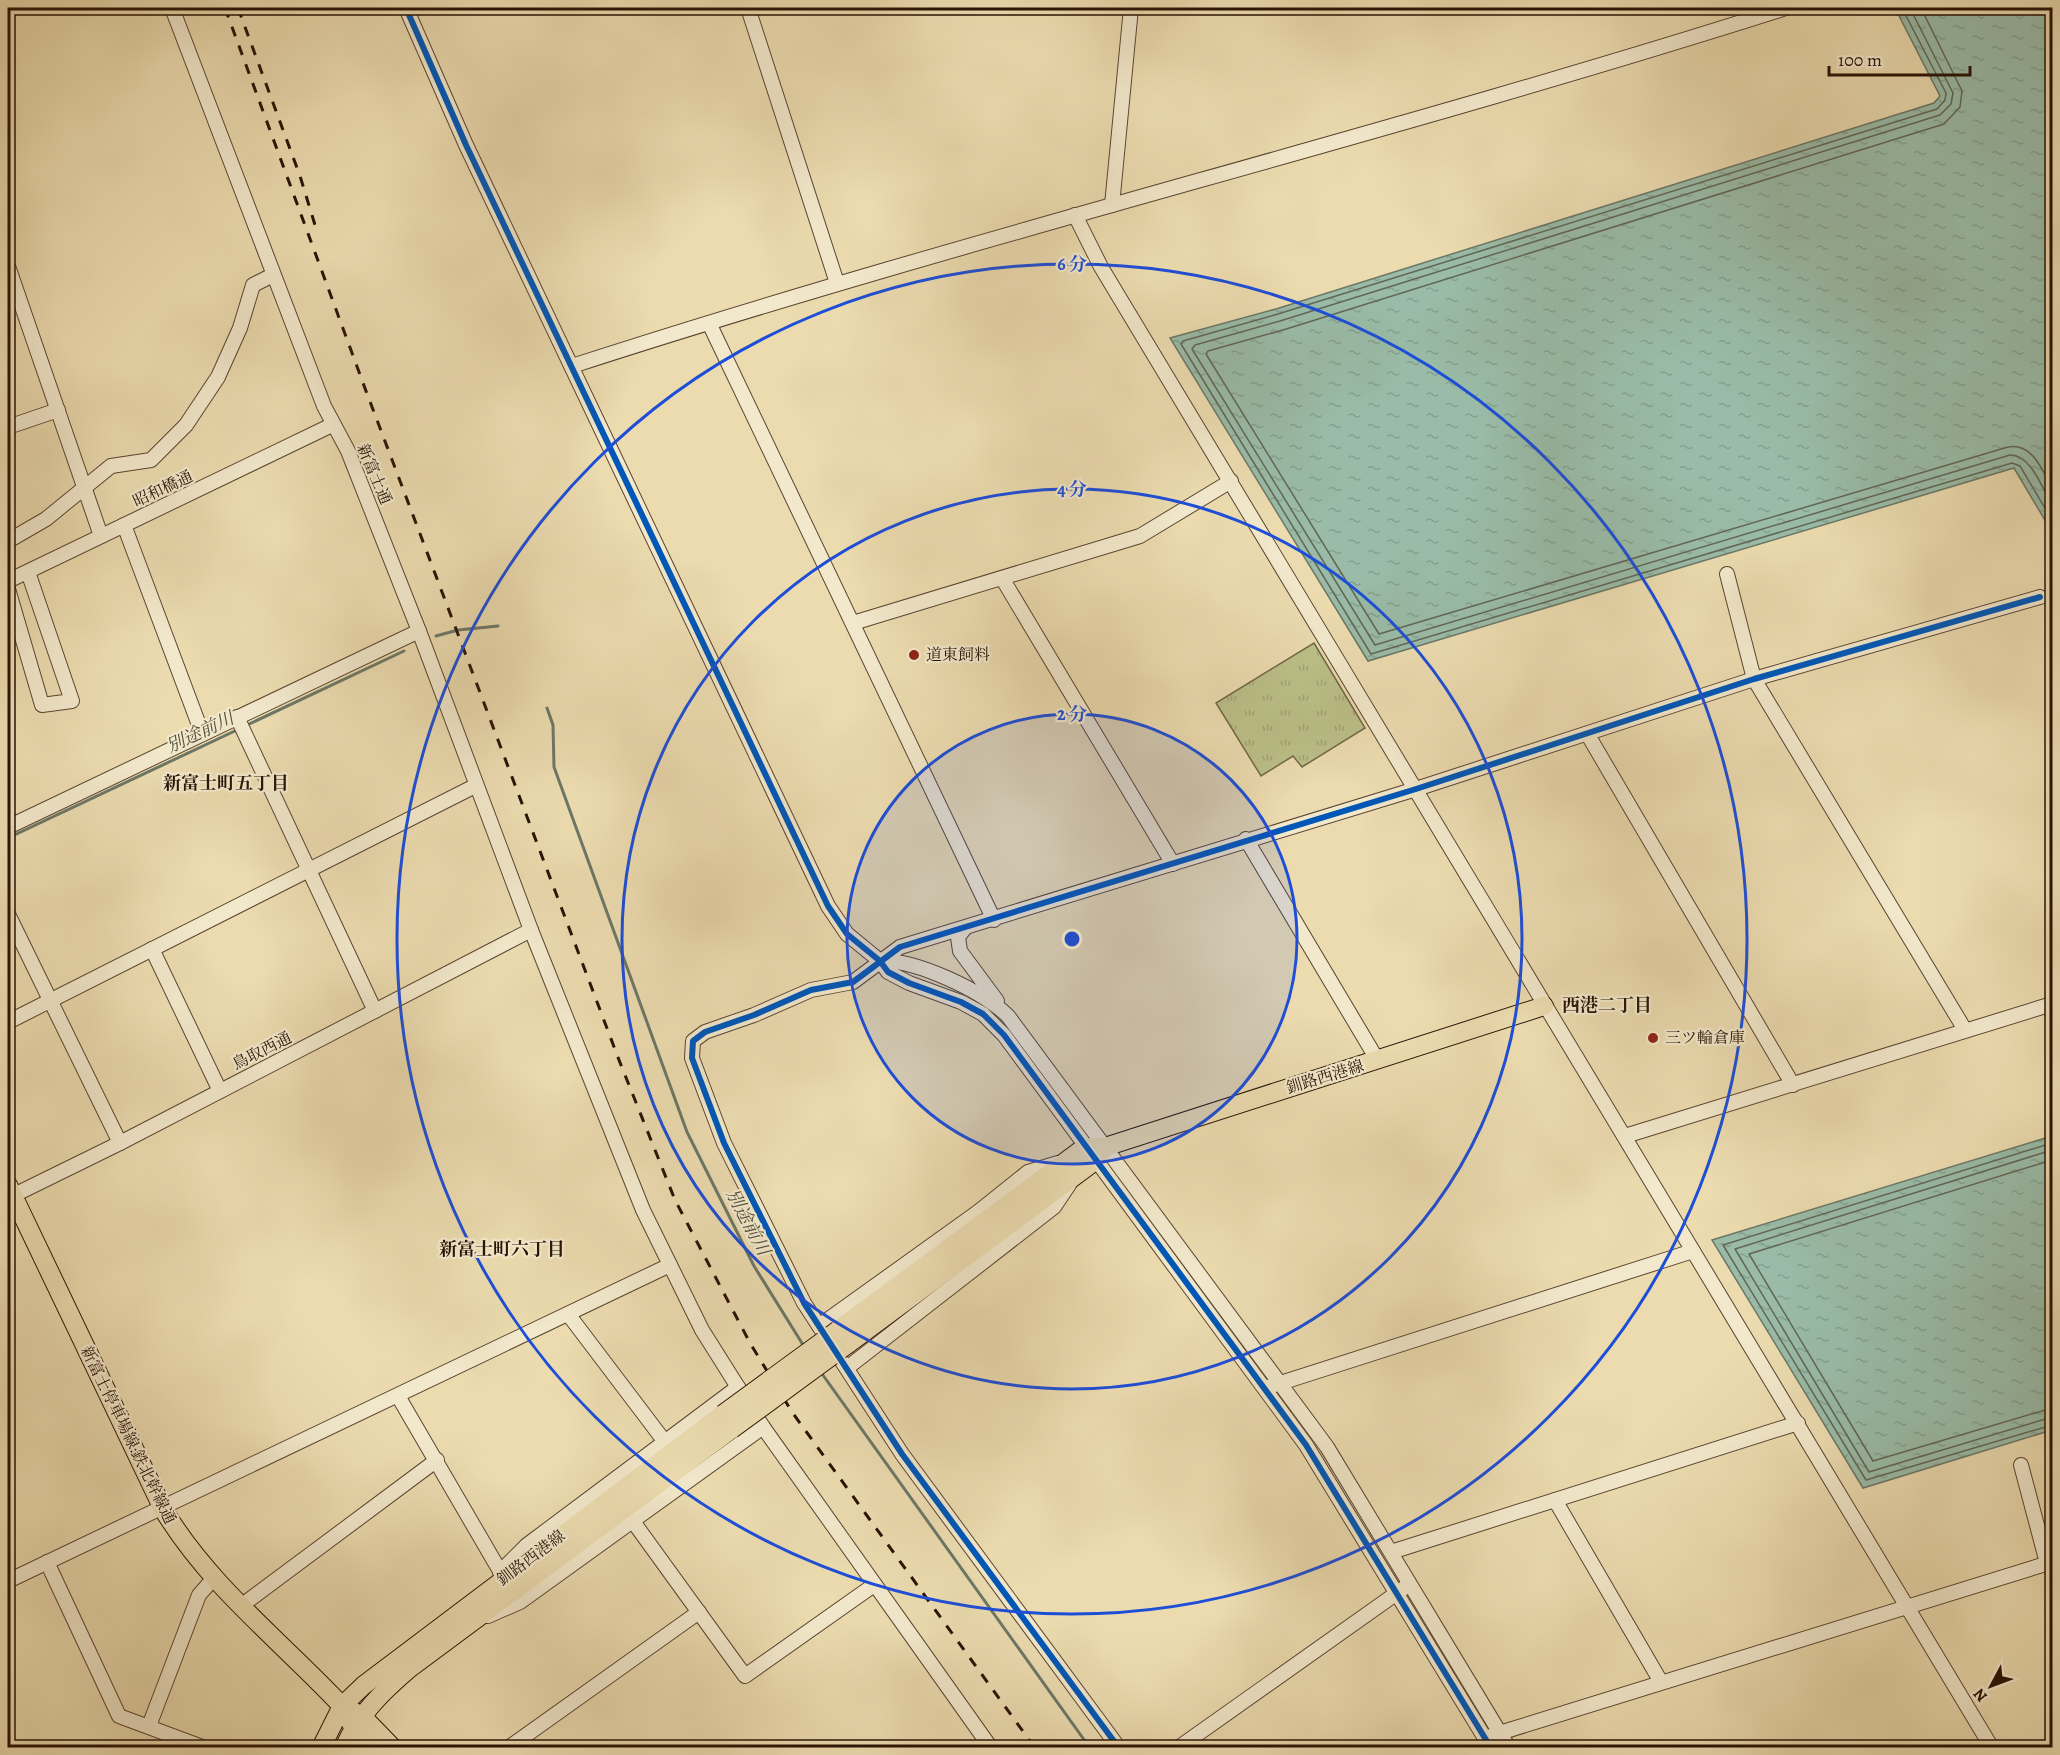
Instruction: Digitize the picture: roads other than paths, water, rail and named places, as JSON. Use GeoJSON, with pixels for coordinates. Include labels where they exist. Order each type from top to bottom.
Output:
{"type":"FeatureCollection","features":[{"type":"Feature","properties":{"kind":"main road","name":"釧路西港線"},"geometry":{"type":"LineString","coordinates":[[342,1706],[400,1655],[728,1422],[1095,1151],[1544,1006]]}},
{"type":"Feature","properties":{"kind":"main road","name":"新富士停車場線:鉄北幹線通"},"geometry":{"type":"LineString","coordinates":[[9,1193],[163,1509],[194,1557],[213,1579],[342,1706]]}},
{"type":"Feature","properties":{"kind":"main road","name":"釧路西港線"},"geometry":{"type":"LineString","coordinates":[[357,1721],[378,1696],[410,1668],[475,1621],[506,1581]]}},
{"type":"Feature","properties":{"kind":"main road"},"geometry":{"type":"LineString","coordinates":[[321,1748],[342,1706],[357,1721],[393,1748]]}},
{"type":"Feature","properties":{"kind":"main road"},"geometry":{"type":"LineString","coordinates":[[344,1748],[357,1721]]}},
{"type":"Feature","properties":{"kind":"main road"},"geometry":{"type":"LineString","coordinates":[[357,1721],[372,1748]]}},
{"type":"Feature","properties":{"kind":"street","name":"新富士通"},"geometry":{"type":"LineString","coordinates":[[172,8],[273,275],[332,425],[348,451],[419,631],[475,786],[639,1200],[702,1330],[763,1427],[991,1748]]}},
{"type":"Feature","properties":{"kind":"street"},"geometry":{"type":"LineString","coordinates":[[406,8],[466,145],[828,906],[847,934],[880,961],[888,972],[983,1014],[1004,1035],[1095,1151],[1167,1228],[1327,1447],[1509,1748]]}},
{"type":"Feature","properties":{"kind":"street"},"geometry":{"type":"LineString","coordinates":[[748,8],[837,283]]}},
{"type":"Feature","properties":{"kind":"street"},"geometry":{"type":"LineString","coordinates":[[1112,205],[1131,8]]}},
{"type":"Feature","properties":{"kind":"street"},"geometry":{"type":"LineString","coordinates":[[572,366],[837,283],[1626,58],[1786,8]]}},
{"type":"Feature","properties":{"kind":"street"},"geometry":{"type":"LineString","coordinates":[[1075,215],[1101,267],[1992,1748]]}},
{"type":"Feature","properties":{"kind":"street"},"geometry":{"type":"LineString","coordinates":[[8,266],[101,536]]}},
{"type":"Feature","properties":{"kind":"street"},"geometry":{"type":"LineString","coordinates":[[8,541],[46,519],[111,466],[151,460],[186,424],[218,377],[240,328],[253,285],[273,275]]}},
{"type":"Feature","properties":{"kind":"street"},"geometry":{"type":"LineString","coordinates":[[710,323],[994,920]]}},
{"type":"Feature","properties":{"kind":"street"},"geometry":{"type":"LineString","coordinates":[[8,427],[58,410]]}},
{"type":"Feature","properties":{"kind":"street","name":"昭和橋通"},"geometry":{"type":"LineString","coordinates":[[8,581],[332,425]]}},
{"type":"Feature","properties":{"kind":"street"},"geometry":{"type":"LineString","coordinates":[[853,623],[1140,536],[1231,481]]}},
{"type":"Feature","properties":{"kind":"street"},"geometry":{"type":"LineString","coordinates":[[124,525],[202,733]]}},
{"type":"Feature","properties":{"kind":"street"},"geometry":{"type":"LineString","coordinates":[[8,589],[42,705],[72,701],[28,572]]}},
{"type":"Feature","properties":{"kind":"street"},"geometry":{"type":"LineString","coordinates":[[1727,574],[1754,679],[1965,1030]]}},
{"type":"Feature","properties":{"kind":"street"},"geometry":{"type":"LineString","coordinates":[[1002,578],[1173,864]]}},
{"type":"Feature","properties":{"kind":"street"},"geometry":{"type":"LineString","coordinates":[[1119,1748],[902,1454],[804,1303],[724,1143],[692,1058],[693,1041],[705,1032],[754,1015],[811,990],[853,982],[900,947],[994,920],[1246,839],[1416,789],[1588,735],[1754,679],[2040,597]]}},
{"type":"Feature","properties":{"kind":"street"},"geometry":{"type":"LineString","coordinates":[[8,827],[419,631]]}},
{"type":"Feature","properties":{"kind":"street"},"geometry":{"type":"LineString","coordinates":[[237,717],[375,1011]]}},
{"type":"Feature","properties":{"kind":"street"},"geometry":{"type":"LineString","coordinates":[[1588,735],[1793,1085]]}},
{"type":"Feature","properties":{"kind":"street"},"geometry":{"type":"LineString","coordinates":[[8,1022],[475,786]]}},
{"type":"Feature","properties":{"kind":"street"},"geometry":{"type":"LineString","coordinates":[[1246,839],[1378,1061]]}},
{"type":"Feature","properties":{"kind":"street"},"geometry":{"type":"LineString","coordinates":[[8,914],[120,1143]]}},
{"type":"Feature","properties":{"kind":"street"},"geometry":{"type":"LineString","coordinates":[[964,928],[958,938],[960,951],[994,995],[1095,1151],[1306,1445],[1489,1743],[1500,1732],[2050,1562],[2021,1465]]}},
{"type":"Feature","properties":{"kind":"street","name":"鳥取西通"},"geometry":{"type":"LineString","coordinates":[[9,1193],[120,1143],[531,930]]}},
{"type":"Feature","properties":{"kind":"street"},"geometry":{"type":"LineString","coordinates":[[152,949],[220,1091]]}},
{"type":"Feature","properties":{"kind":"street"},"geometry":{"type":"LineString","coordinates":[[880,961],[895,960],[957,981],[1001,1008]]}},
{"type":"Feature","properties":{"kind":"street"},"geometry":{"type":"LineString","coordinates":[[1625,1136],[2052,1004]]}},
{"type":"Feature","properties":{"kind":"street"},"geometry":{"type":"LineString","coordinates":[[819,1326],[978,1212],[1028,1172],[1071,1168],[1054,1208],[847,1368]]}},
{"type":"Feature","properties":{"kind":"street"},"geometry":{"type":"LineString","coordinates":[[1264,1388],[1693,1251]]}},
{"type":"Feature","properties":{"kind":"street"},"geometry":{"type":"LineString","coordinates":[[8,1581],[670,1265]]}},
{"type":"Feature","properties":{"kind":"street"},"geometry":{"type":"LineString","coordinates":[[568,1314],[666,1442]]}},
{"type":"Feature","properties":{"kind":"street"},"geometry":{"type":"LineString","coordinates":[[506,1581],[527,1545],[738,1387]]}},
{"type":"Feature","properties":{"kind":"street"},"geometry":{"type":"LineString","coordinates":[[398,1396],[506,1581]]}},
{"type":"Feature","properties":{"kind":"street"},"geometry":{"type":"LineString","coordinates":[[1391,1552],[1798,1423]]}},
{"type":"Feature","properties":{"kind":"street"},"geometry":{"type":"LineString","coordinates":[[475,1621],[520,1602],[763,1427]]}},
{"type":"Feature","properties":{"kind":"street"},"geometry":{"type":"LineString","coordinates":[[241,1606],[437,1460]]}},
{"type":"Feature","properties":{"kind":"street"},"geometry":{"type":"LineString","coordinates":[[1555,1500],[1661,1682]]}},
{"type":"Feature","properties":{"kind":"street"},"geometry":{"type":"LineString","coordinates":[[632,1520],[746,1676],[874,1585]]}},
{"type":"Feature","properties":{"kind":"street"},"geometry":{"type":"LineString","coordinates":[[47,1562],[119,1716],[205,1748]]}},
{"type":"Feature","properties":{"kind":"street"},"geometry":{"type":"LineString","coordinates":[[149,1726],[199,1595],[213,1579]]}},
{"type":"Feature","properties":{"kind":"street"},"geometry":{"type":"LineString","coordinates":[[1178,1748],[1396,1592],[1411,1585]]}},
{"type":"Feature","properties":{"kind":"street"},"geometry":{"type":"LineString","coordinates":[[508,1748],[699,1612]]}},
{"type":"Feature","properties":{"kind":"water"},"geometry":{"type":"Polygon","coordinates":[[[1895,8],[2052,8],[2052,532],[2014,468],[1368,661],[1170,338],[1276,309],[1934,103],[1940,96],[1895,8]]]}},
{"type":"Feature","properties":{"kind":"water"},"geometry":{"type":"Polygon","coordinates":[[[2052,1136],[2052,1430],[1863,1488],[1712,1240],[2052,1136]]]}},
{"type":"Feature","properties":{"kind":"waterway","name":"別途前川"},"geometry":{"type":"LineString","coordinates":[[436,636],[458,630],[498,626]]}},
{"type":"Feature","properties":{"kind":"waterway","name":"別途前川"},"geometry":{"type":"LineString","coordinates":[[245,726],[404,651]]}},
{"type":"Feature","properties":{"kind":"waterway","name":"別途前川"},"geometry":{"type":"LineString","coordinates":[[547,708],[553,725],[554,767],[687,1132],[754,1266],[805,1348]]}},
{"type":"Feature","properties":{"kind":"waterway","name":"別途前川"},"geometry":{"type":"LineString","coordinates":[[8,838],[239,729]]}},
{"type":"Feature","properties":{"kind":"waterway","name":"別途前川"},"geometry":{"type":"LineString","coordinates":[[820,1371],[1090,1748]]}},
{"type":"Feature","properties":{"kind":"railway"},"geometry":{"type":"LineString","coordinates":[[225,8],[366,391],[619,1060],[675,1200],[750,1343],[792,1412],[1035,1748]]}},
{"type":"Feature","properties":{"kind":"railway"},"geometry":{"type":"LineString","coordinates":[[238,8],[300,176],[315,225]]}},
{"type":"Feature","properties":{"kind":"place","name":"道東飼料"},"geometry":{"type":"Point","coordinates":[914,655]}},
{"type":"Feature","properties":{"kind":"place","name":"三ツ輪倉庫"},"geometry":{"type":"Point","coordinates":[1653,1038]}},
{"type":"Feature","properties":{"kind":"district","name":"新富士町五丁目"},"geometry":{"type":"Point","coordinates":[226,783]}},
{"type":"Feature","properties":{"kind":"district","name":"西港二丁目"},"geometry":{"type":"Point","coordinates":[1607,1005]}},
{"type":"Feature","properties":{"kind":"district","name":"新富士町六丁目"},"geometry":{"type":"Point","coordinates":[502,1249]}}]}
